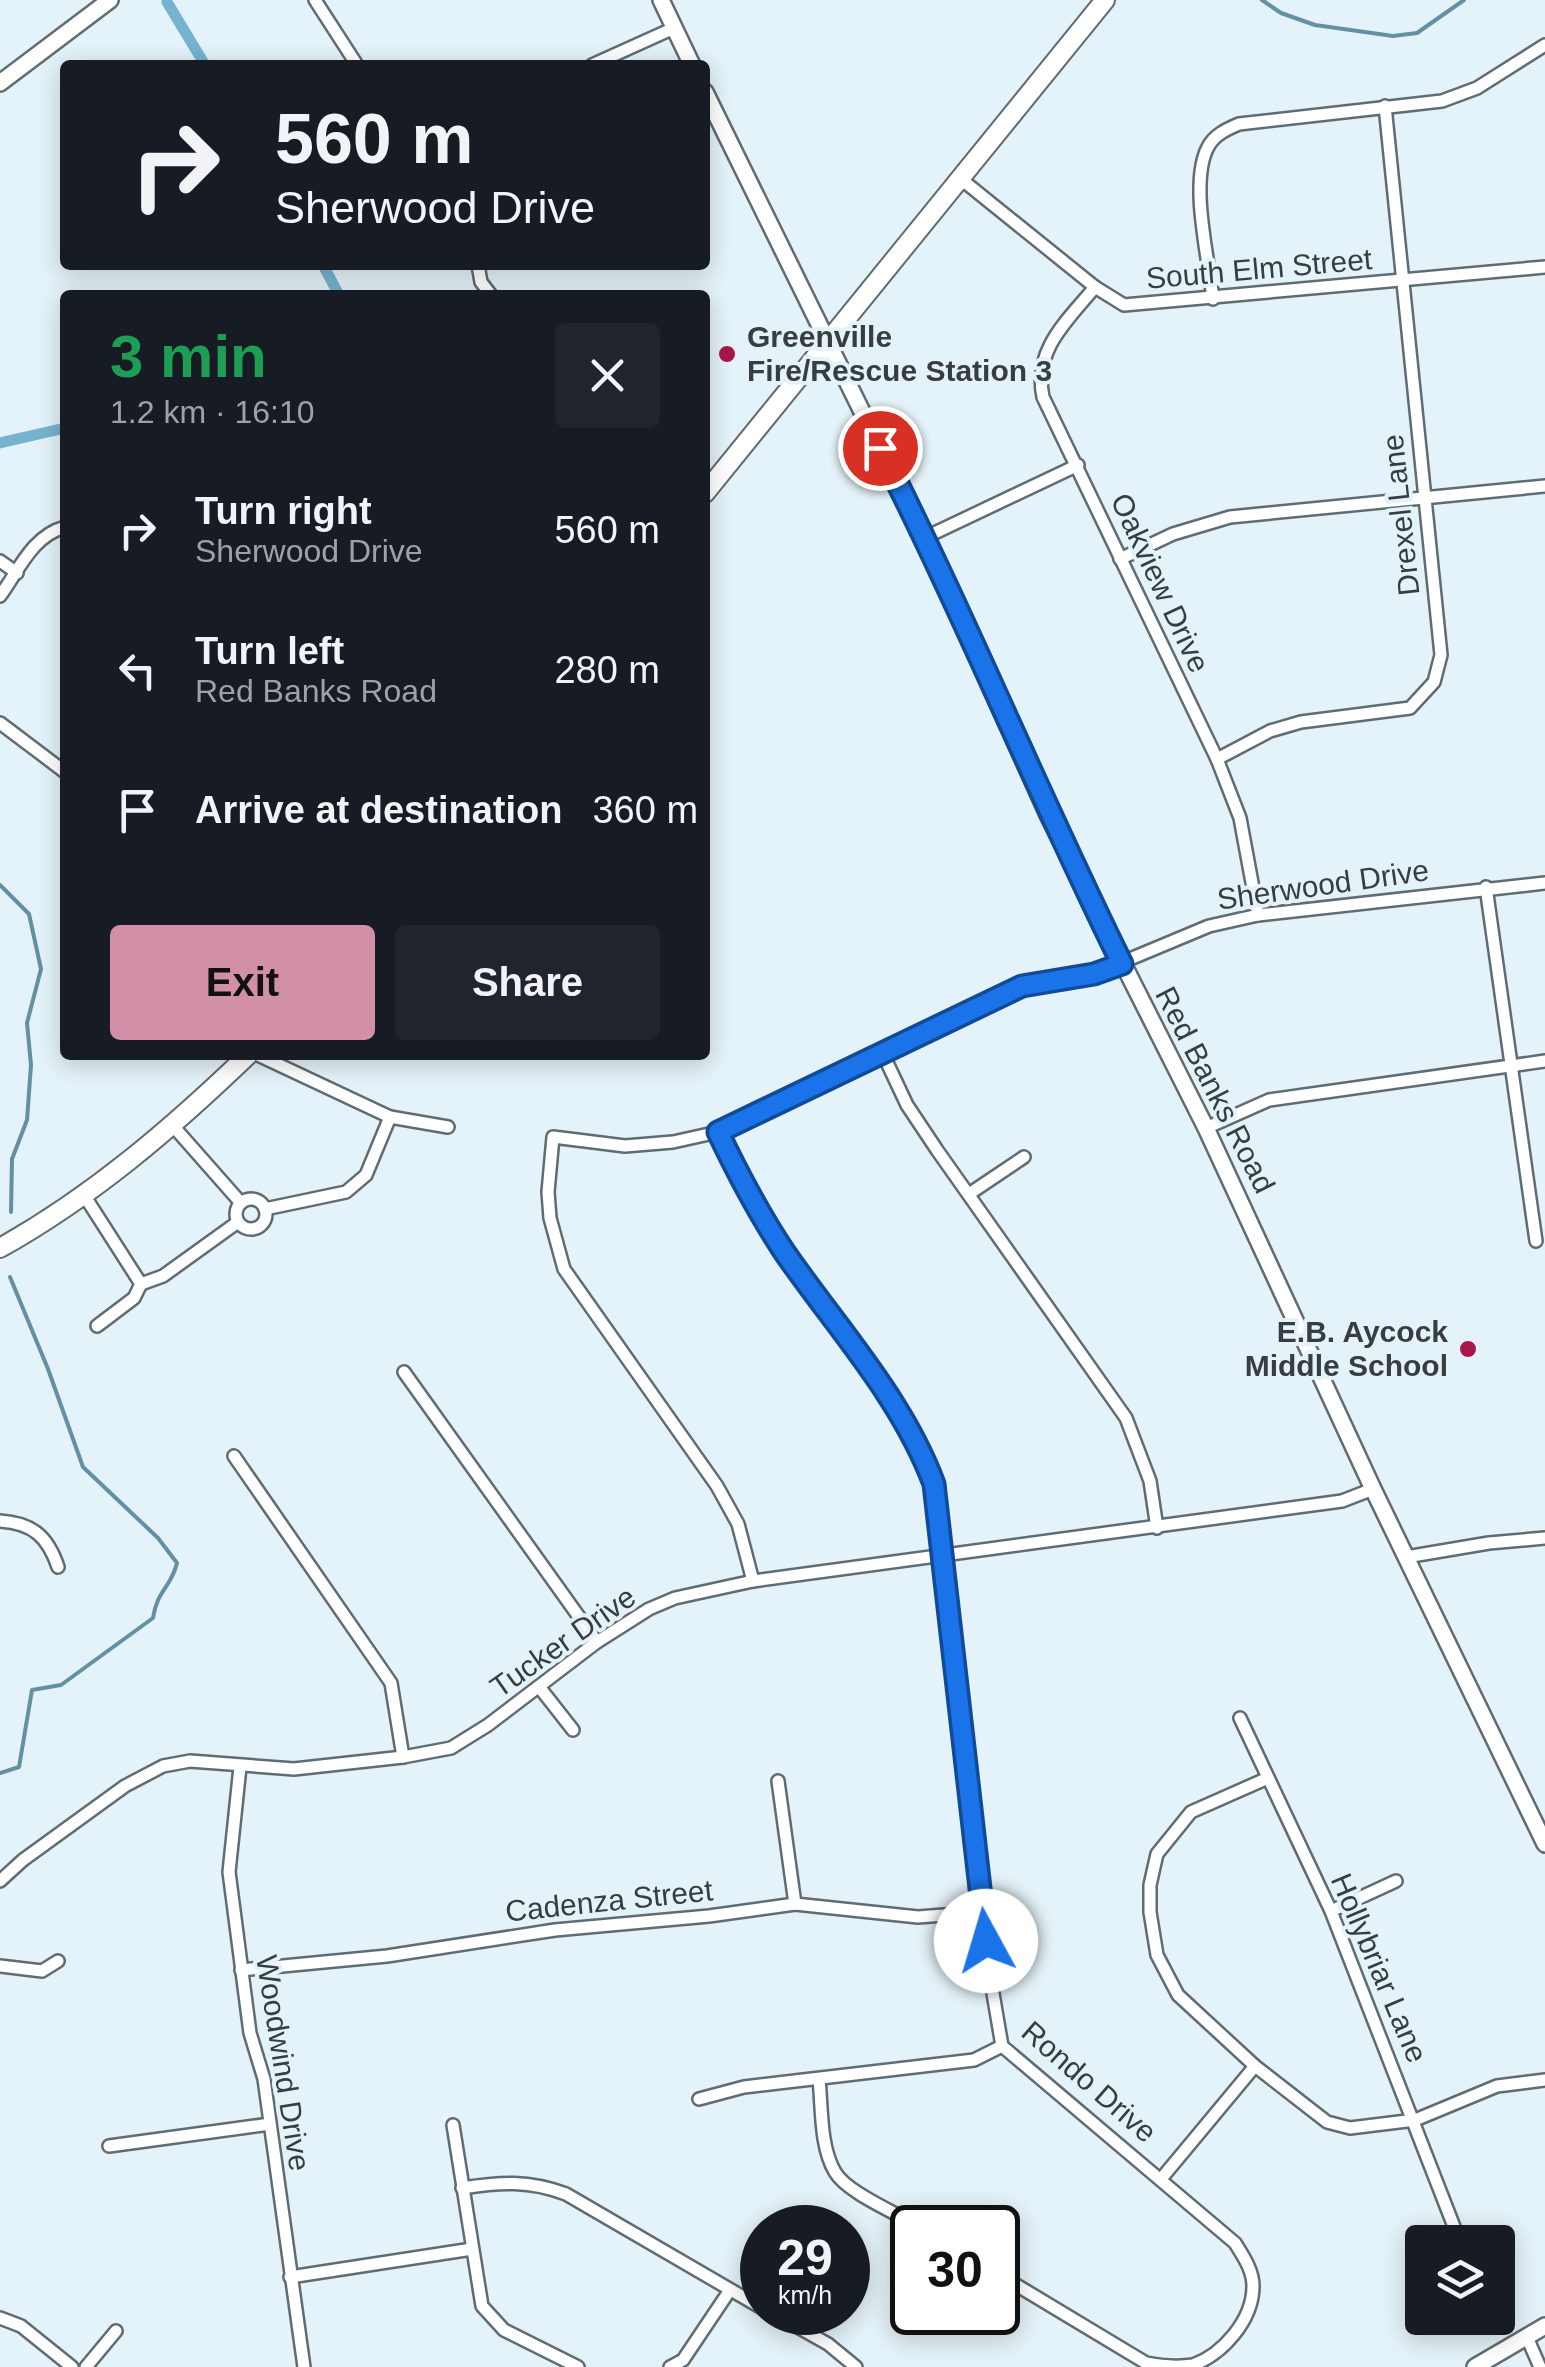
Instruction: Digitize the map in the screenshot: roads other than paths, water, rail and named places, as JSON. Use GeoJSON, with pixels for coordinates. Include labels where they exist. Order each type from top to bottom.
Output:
{"type":"FeatureCollection","features":[{"type":"Feature","properties":{"kind":"main road"},"geometry":{"type":"LineString","coordinates":[[710,486],[1105,0]]}},
{"type":"Feature","properties":{"kind":"main road"},"geometry":{"type":"LineString","coordinates":[[0,1248],[84,1196],[174,1127],[243,1060]]}},
{"type":"Feature","properties":{"kind":"street"},"geometry":{"type":"LineString","coordinates":[[0,82],[110,0]]}},
{"type":"Feature","properties":{"kind":"street"},"geometry":{"type":"LineString","coordinates":[[315,0],[354,60]]}},
{"type":"Feature","properties":{"kind":"street"},"geometry":{"type":"LineString","coordinates":[[661,0],[690,60]]}},
{"type":"Feature","properties":{"kind":"street"},"geometry":{"type":"LineString","coordinates":[[603,60],[674,28]]}},
{"type":"Feature","properties":{"kind":"street"},"geometry":{"type":"LineString","coordinates":[[1213,299],[1200,190],[1208,147],[1221,132],[1239,124],[1442,101],[1476,88],[1545,45]]}},
{"type":"Feature","properties":{"kind":"street","name":"Red Banks Road"},"geometry":{"type":"LineString","coordinates":[[710,102],[924,538],[1048,815],[1206,1128],[1373,1489],[1545,1844]]}},
{"type":"Feature","properties":{"kind":"street","name":"Drexel Lane"},"geometry":{"type":"LineString","coordinates":[[1217,759],[1270,731],[1301,722],[1410,708],[1434,682],[1441,655],[1385,106]]}},
{"type":"Feature","properties":{"kind":"street","name":"South Elm Street"},"geometry":{"type":"LineString","coordinates":[[960,179],[1094,288],[1113,301],[1136,306],[1545,266]]}},
{"type":"Feature","properties":{"kind":"street","name":"Oakview Drive"},"geometry":{"type":"LineString","coordinates":[[1094,288],[1056,334],[1040,363],[1043,397],[1217,759],[1240,818],[1258,915]]}},
{"type":"Feature","properties":{"kind":"street"},"geometry":{"type":"LineString","coordinates":[[924,538],[1078,465]]}},
{"type":"Feature","properties":{"kind":"street"},"geometry":{"type":"LineString","coordinates":[[1120,558],[1173,534],[1230,517],[1545,486]]}},
{"type":"Feature","properties":{"kind":"street"},"geometry":{"type":"LineString","coordinates":[[0,596],[45,534],[60,529]]}},
{"type":"Feature","properties":{"kind":"street"},"geometry":{"type":"LineString","coordinates":[[0,561],[17,572]]}},
{"type":"Feature","properties":{"kind":"street"},"geometry":{"type":"LineString","coordinates":[[0,724],[60,768]]}},
{"type":"Feature","properties":{"kind":"street","name":"Sherwood Drive"},"geometry":{"type":"LineString","coordinates":[[753,1582],[738,1524],[717,1486],[564,1269],[550,1218],[553,1137],[624,1146],[673,1142],[718,1132],[1022,986],[1094,974],[1208,926],[1258,915],[1545,882]]}},
{"type":"Feature","properties":{"kind":"street"},"geometry":{"type":"LineString","coordinates":[[1486,888],[1536,1241]]}},
{"type":"Feature","properties":{"kind":"street"},"geometry":{"type":"LineString","coordinates":[[882,1052],[907,1105],[1126,1418],[1150,1481],[1157,1528]]}},
{"type":"Feature","properties":{"kind":"street"},"geometry":{"type":"LineString","coordinates":[[269,1060],[390,1117],[448,1127]]}},
{"type":"Feature","properties":{"kind":"street"},"geometry":{"type":"LineString","coordinates":[[1206,1128],[1269,1100],[1545,1061]]}},
{"type":"Feature","properties":{"kind":"street"},"geometry":{"type":"LineString","coordinates":[[265,1209],[346,1192],[366,1175],[390,1117]]}},
{"type":"Feature","properties":{"kind":"street"},"geometry":{"type":"LineString","coordinates":[[174,1127],[241,1203]]}},
{"type":"Feature","properties":{"kind":"street","name":"Rondo Drive"},"geometry":{"type":"LineString","coordinates":[[718,1132],[765,1222],[900,1412],[920,1447],[934,1484],[996,2022],[1002,2046],[1235,2243],[1249,2265],[1253,2286],[1243,2322],[1217,2353],[1190,2366],[1164,2367],[1146,2363],[1020,2287]]}},
{"type":"Feature","properties":{"kind":"street"},"geometry":{"type":"LineString","coordinates":[[968,1194],[1024,1156]]}},
{"type":"Feature","properties":{"kind":"street"},"geometry":{"type":"LineString","coordinates":[[84,1196],[140,1284]]}},
{"type":"Feature","properties":{"kind":"street"},"geometry":{"type":"LineString","coordinates":[[254,1199],[265,1209],[263,1223],[255,1228],[238,1222],[236,1212],[241,1203],[254,1199]]}},
{"type":"Feature","properties":{"kind":"street"},"geometry":{"type":"LineString","coordinates":[[96,1326],[134,1298],[140,1284],[162,1276],[238,1222]]}},
{"type":"Feature","properties":{"kind":"street"},"geometry":{"type":"LineString","coordinates":[[404,1372],[596,1642]]}},
{"type":"Feature","properties":{"kind":"street"},"geometry":{"type":"LineString","coordinates":[[234,1456],[391,1683],[403,1758]]}},
{"type":"Feature","properties":{"kind":"street","name":"Tucker Drive"},"geometry":{"type":"LineString","coordinates":[[0,1881],[23,1860],[142,1775],[176,1762],[294,1769],[403,1758],[451,1748],[540,1688],[596,1642],[649,1609],[675,1598],[753,1582],[1342,1501],[1373,1489]]}},
{"type":"Feature","properties":{"kind":"street"},"geometry":{"type":"LineString","coordinates":[[0,1522],[28,1526],[41,1534],[51,1546],[58,1567]]}},
{"type":"Feature","properties":{"kind":"street"},"geometry":{"type":"LineString","coordinates":[[1406,1557],[1545,1538]]}},
{"type":"Feature","properties":{"kind":"street"},"geometry":{"type":"LineString","coordinates":[[540,1688],[573,1730]]}},
{"type":"Feature","properties":{"kind":"street","name":"Hollybriar Lane"},"geometry":{"type":"LineString","coordinates":[[1240,1718],[1331,1911],[1454,2225]]}},
{"type":"Feature","properties":{"kind":"street","name":"Woodwind Drive"},"geometry":{"type":"LineString","coordinates":[[240,1767],[229,1872],[250,2033],[264,2078],[304,2367]]}},
{"type":"Feature","properties":{"kind":"street"},"geometry":{"type":"LineString","coordinates":[[1268,1778],[1191,1812],[1157,1854],[1150,1885],[1157,1956],[1178,1995],[1255,2066],[1327,2122],[1350,2128],[1415,2120],[1497,2086],[1545,2080]]}},
{"type":"Feature","properties":{"kind":"street"},"geometry":{"type":"LineString","coordinates":[[778,1782],[794,1904]]}},
{"type":"Feature","properties":{"kind":"street"},"geometry":{"type":"LineString","coordinates":[[1331,1911],[1396,1881]]}},
{"type":"Feature","properties":{"kind":"street","name":"Cadenza Street"},"geometry":{"type":"LineString","coordinates":[[241,1970],[387,1956],[555,1930],[794,1904],[918,1917],[983,1912]]}},
{"type":"Feature","properties":{"kind":"street"},"geometry":{"type":"LineString","coordinates":[[0,1966],[42,1971],[58,1961]]}},
{"type":"Feature","properties":{"kind":"street"},"geometry":{"type":"LineString","coordinates":[[699,2099],[744,2087],[974,2060],[1002,2046]]}},
{"type":"Feature","properties":{"kind":"street"},"geometry":{"type":"LineString","coordinates":[[1162,2179],[1255,2066]]}},
{"type":"Feature","properties":{"kind":"street"},"geometry":{"type":"LineString","coordinates":[[818,2079],[827,2152],[836,2175],[890,2211]]}},
{"type":"Feature","properties":{"kind":"street"},"geometry":{"type":"LineString","coordinates":[[109,2146],[270,2124]]}},
{"type":"Feature","properties":{"kind":"street"},"geometry":{"type":"LineString","coordinates":[[452,2125],[482,2306],[489,2317],[524,2342],[578,2367]]}},
{"type":"Feature","properties":{"kind":"street"},"geometry":{"type":"LineString","coordinates":[[462,2188],[512,2181],[538,2184],[566,2194],[740,2296]]}},
{"type":"Feature","properties":{"kind":"street"},"geometry":{"type":"LineString","coordinates":[[290,2277],[472,2249]]}},
{"type":"Feature","properties":{"kind":"street"},"geometry":{"type":"LineString","coordinates":[[670,2367],[682,2360],[730,2290]]}},
{"type":"Feature","properties":{"kind":"street"},"geometry":{"type":"LineString","coordinates":[[0,2318],[21,2326],[72,2367]]}},
{"type":"Feature","properties":{"kind":"street"},"geometry":{"type":"LineString","coordinates":[[1475,2367],[1545,2326]]}},
{"type":"Feature","properties":{"kind":"street"},"geometry":{"type":"LineString","coordinates":[[86,2367],[116,2332]]}},
{"type":"Feature","properties":{"kind":"street"},"geometry":{"type":"LineString","coordinates":[[812,2335],[856,2367]]}},
{"type":"Feature","properties":{"kind":"street"},"geometry":{"type":"LineString","coordinates":[[1526,2336],[1540,2367]]}},
{"type":"Feature","properties":{"kind":"waterway"},"geometry":{"type":"LineString","coordinates":[[1262,0],[1281,13],[1315,25],[1393,36],[1417,33],[1464,0]]}},
{"type":"Feature","properties":{"kind":"waterway"},"geometry":{"type":"LineString","coordinates":[[167,2],[202,60]]}},
{"type":"Feature","properties":{"kind":"waterway"},"geometry":{"type":"LineString","coordinates":[[326,270],[336,290]]}},
{"type":"Feature","properties":{"kind":"waterway"},"geometry":{"type":"LineString","coordinates":[[0,443],[60,429]]}},
{"type":"Feature","properties":{"kind":"waterway"},"geometry":{"type":"LineString","coordinates":[[0,885],[29,914],[41,969],[27,1023],[31,1065],[27,1120],[12,1159],[11,1212]]}},
{"type":"Feature","properties":{"kind":"waterway"},"geometry":{"type":"LineString","coordinates":[[0,1773],[19,1767],[32,1690],[61,1685],[153,1618],[177,1563],[158,1538],[83,1467],[10,1277]]}},
{"type":"Feature","properties":{"kind":"place","name":"Greenville Fire/Rescue Station 3"},"geometry":{"type":"Point","coordinates":[727,354]}},
{"type":"Feature","properties":{"kind":"place","name":"E.B. Aycock Middle School"},"geometry":{"type":"Point","coordinates":[1468,1349]}}]}
